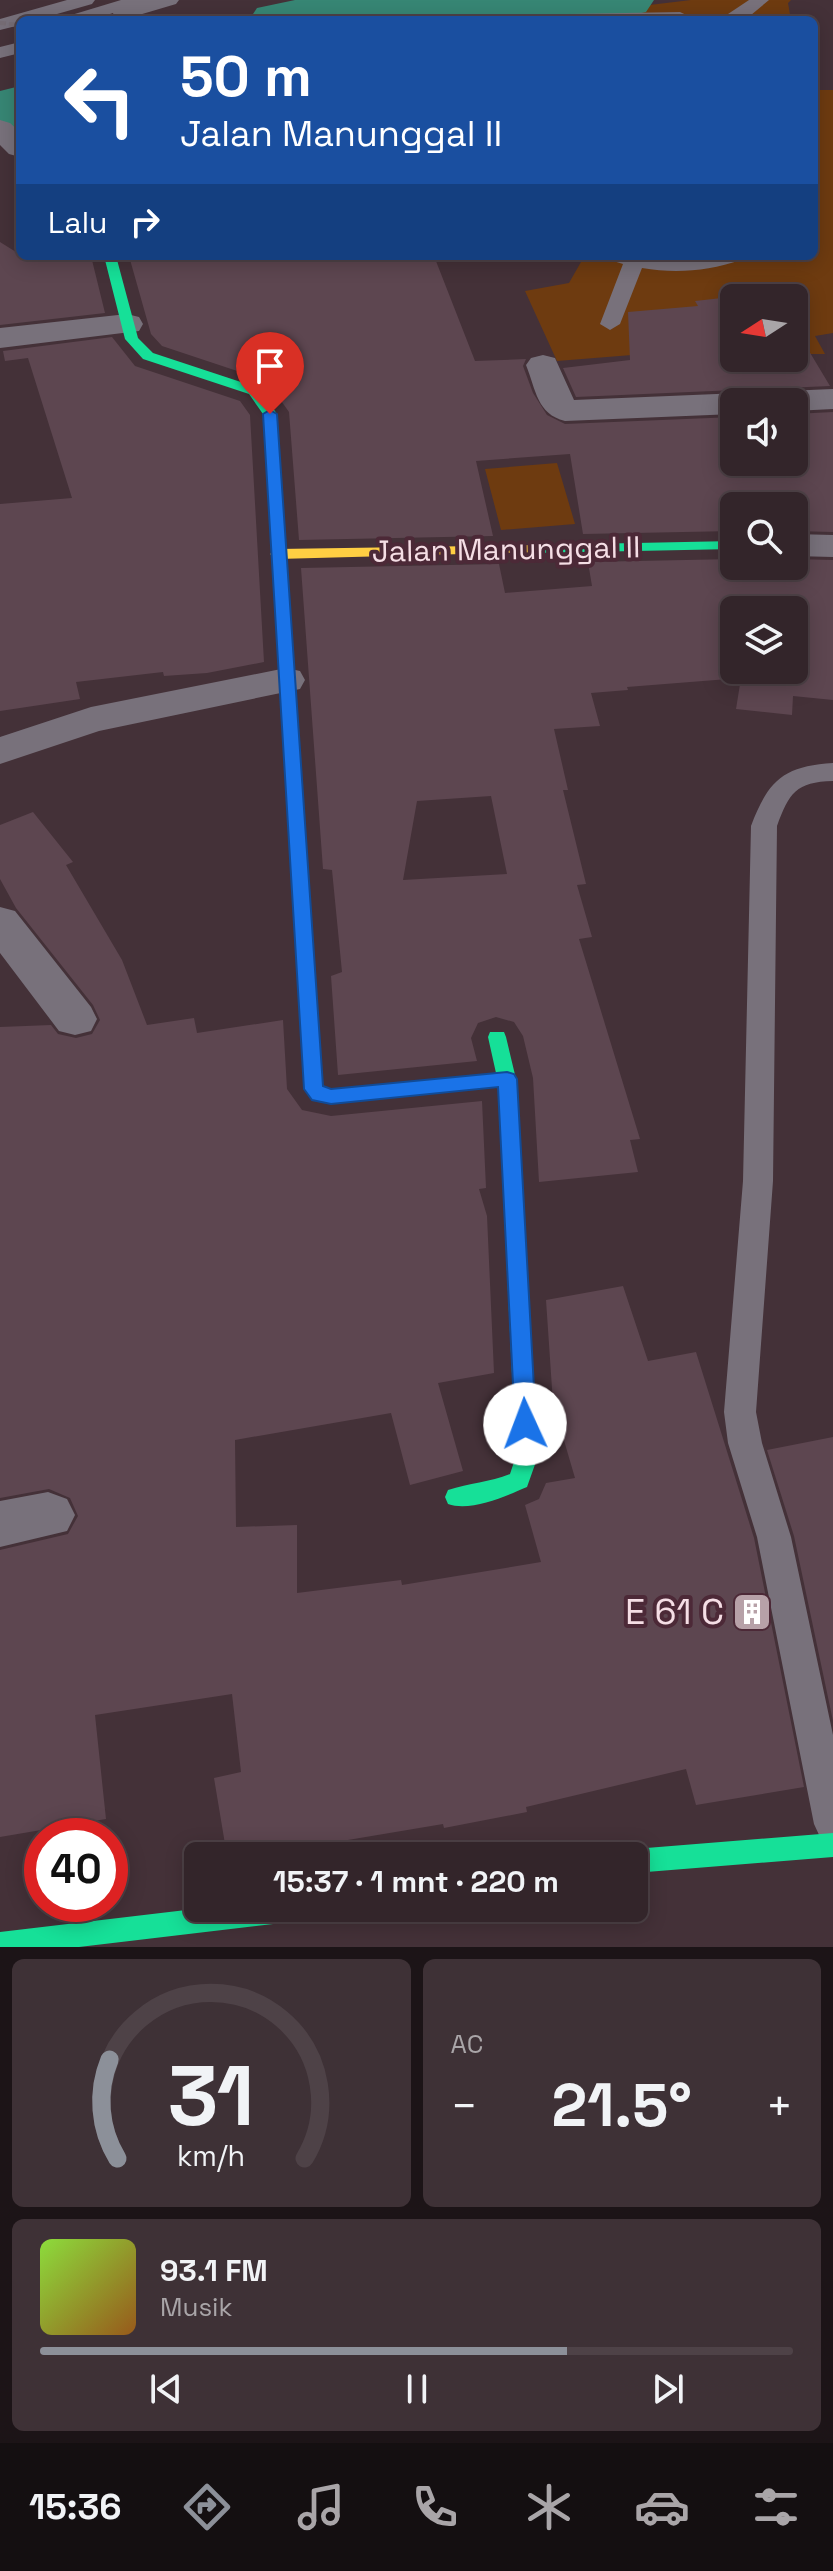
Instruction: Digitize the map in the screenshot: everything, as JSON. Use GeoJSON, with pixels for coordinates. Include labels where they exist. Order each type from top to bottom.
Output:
{"type":"FeatureCollection","features":[{"type":"Feature","properties":{"kind":"street"},"geometry":{"type":"LineString","coordinates":[[112,260],[132,339],[148,356],[254,391],[270,414],[313,1089],[319,1095],[331,1096],[507,1079]]}},
{"type":"Feature","properties":{"kind":"street"},"geometry":{"type":"LineString","coordinates":[[0,338],[127,324]]}},
{"type":"Feature","properties":{"kind":"street"},"geometry":{"type":"LineString","coordinates":[[543,365],[560,409],[565,411],[833,399]]}},
{"type":"Feature","properties":{"kind":"street","name":"Jalan Manunggal II"},"geometry":{"type":"LineString","coordinates":[[278,554],[720,545]]}},
{"type":"Feature","properties":{"kind":"street"},"geometry":{"type":"LineString","coordinates":[[808,545],[833,546]]}},
{"type":"Feature","properties":{"kind":"street"},"geometry":{"type":"LineString","coordinates":[[0,751],[91,720],[286,680]]}},
{"type":"Feature","properties":{"kind":"street"},"geometry":{"type":"LineString","coordinates":[[0,922],[75,1019]]}},
{"type":"Feature","properties":{"kind":"street"},"geometry":{"type":"LineString","coordinates":[[456,1497],[498,1489],[519,1480],[527,1456],[507,1079],[497,1037]]}},
{"type":"Feature","properties":{"kind":"street"},"geometry":{"type":"LineString","coordinates":[[648,1860],[833,1845]]}},
{"type":"Feature","properties":{"kind":"street"},"geometry":{"type":"LineString","coordinates":[[0,1944],[188,1922]]}},
{"type":"Feature","properties":{"kind":"lane"},"geometry":{"type":"LineString","coordinates":[[0,15],[49,0]]}},
{"type":"Feature","properties":{"kind":"lane"},"geometry":{"type":"LineString","coordinates":[[29,16],[86,0]]}},
{"type":"Feature","properties":{"kind":"lane"},"geometry":{"type":"LineString","coordinates":[[87,16],[139,0]]}},
{"type":"Feature","properties":{"kind":"lane"},"geometry":{"type":"LineString","coordinates":[[118,16],[170,0]]}},
{"type":"Feature","properties":{"kind":"lane"},"geometry":{"type":"LineString","coordinates":[[739,16],[760,0]]}},
{"type":"Feature","properties":{"kind":"lane"},"geometry":{"type":"LineString","coordinates":[[610,324],[626,260]]}},
{"type":"Feature","properties":{"kind":"lane"},"geometry":{"type":"LineString","coordinates":[[634,260],[683,266],[724,260]]}},
{"type":"Feature","properties":{"kind":"lane"},"geometry":{"type":"LineString","coordinates":[[833,772],[797,778],[776,792],[764,826],[758,1181],[740,1412],[745,1443],[774,1537],[833,1824]]}},
{"type":"Feature","properties":{"kind":"shaded area"},"geometry":{"type":"Polygon","coordinates":[[[691,0],[791,0],[788,3],[790,16],[443,16],[608,10],[691,0]]]}},
{"type":"Feature","properties":{"kind":"shaded area"},"geometry":{"type":"Polygon","coordinates":[[[818,90],[833,90],[833,333],[815,336],[825,354],[808,354],[808,284],[720,284],[720,308],[657,353],[557,361],[525,291],[569,283],[581,262],[577,260],[818,260],[818,90]]]}},
{"type":"Feature","properties":{"kind":"shaded area"},"geometry":{"type":"Polygon","coordinates":[[[557,463],[575,524],[501,530],[485,469],[557,463]]]}},
{"type":"Feature","properties":{"kind":"building"},"geometry":{"type":"Polygon","coordinates":[[[0,242],[16,252],[16,260],[92,260],[105,313],[0,325],[0,242]]]}},
{"type":"Feature","properties":{"kind":"building"},"geometry":{"type":"Polygon","coordinates":[[[130,260],[436,260],[475,361],[526,359],[523,366],[533,393],[547,415],[565,424],[720,418],[720,476],[808,476],[808,413],[833,412],[833,532],[808,531],[808,492],[720,492],[720,531],[583,534],[570,454],[476,461],[493,536],[299,540],[289,412],[267,381],[162,346],[151,334],[130,260]]]}},
{"type":"Feature","properties":{"kind":"building"},"geometry":{"type":"Polygon","coordinates":[[[720,298],[720,372],[808,372],[808,349],[830,386],[720,388],[720,391],[576,397],[563,368],[630,360],[628,312],[698,306],[695,301],[720,298]]]}},
{"type":"Feature","properties":{"kind":"building"},"geometry":{"type":"Polygon","coordinates":[[[112,337],[135,366],[240,401],[250,415],[264,662],[207,673],[164,676],[163,672],[76,682],[80,699],[0,711],[0,504],[72,498],[28,358],[5,361],[3,351],[112,337]]]}},
{"type":"Feature","properties":{"kind":"building"},"geometry":{"type":"Polygon","coordinates":[[[720,559],[720,580],[808,580],[808,559],[833,560],[833,700],[793,696],[792,715],[736,709],[740,684],[808,684],[808,596],[720,596],[720,680],[591,693],[600,726],[554,729],[568,790],[563,790],[586,884],[577,885],[592,937],[579,939],[640,1139],[630,1140],[638,1172],[539,1182],[533,1078],[523,1036],[514,1022],[496,1017],[478,1023],[471,1038],[477,1061],[338,1075],[331,976],[342,972],[332,870],[323,869],[301,568],[499,564],[505,593],[592,586],[588,562],[720,559]],[[491,796],[417,801],[403,880],[507,874],[491,796]]]}},
{"type":"Feature","properties":{"kind":"building"},"geometry":{"type":"Polygon","coordinates":[[[33,812],[73,862],[66,865],[122,960],[147,1025],[194,1018],[197,1033],[283,1020],[287,1089],[302,1110],[331,1116],[482,1101],[486,1188],[479,1189],[487,1216],[494,1373],[438,1383],[463,1471],[410,1485],[391,1413],[235,1440],[236,1527],[297,1525],[297,1593],[401,1580],[402,1585],[541,1562],[525,1505],[539,1499],[546,1483],[575,1478],[553,1403],[546,1300],[623,1286],[648,1361],[696,1352],[754,1538],[804,1787],[696,1805],[686,1769],[526,1807],[527,1812],[444,1828],[443,1824],[336,1842],[225,1842],[214,1778],[241,1772],[232,1694],[95,1715],[106,1818],[24,1818],[24,1833],[0,1837],[0,1550],[68,1534],[78,1516],[70,1498],[49,1489],[0,1498],[0,1027],[51,1025],[58,1034],[76,1038],[92,1034],[100,1020],[93,1005],[16,908],[0,879],[0,825],[33,812]]]}},
{"type":"Feature","properties":{"kind":"building"},"geometry":{"type":"Polygon","coordinates":[[[833,1437],[833,1721],[794,1536],[767,1450],[833,1437]]]}},
{"type":"Feature","properties":{"kind":"waterway"},"geometry":{"type":"LineString","coordinates":[[306,16],[625,0]]}},
{"type":"Feature","properties":{"kind":"waterway"},"geometry":{"type":"LineString","coordinates":[[0,117],[16,107]]}},
{"type":"Feature","properties":{"kind":"traffic: fast"},"geometry":{"type":"LineString","coordinates":[[111,260],[132,339],[148,356],[254,391],[270,414],[313,1089],[319,1095],[331,1096],[507,1079]]}},
{"type":"Feature","properties":{"kind":"traffic: fast"},"geometry":{"type":"LineString","coordinates":[[536,549],[720,545]]}},
{"type":"Feature","properties":{"kind":"traffic: fast"},"geometry":{"type":"LineString","coordinates":[[456,1497],[498,1489],[519,1480],[527,1456],[507,1079],[497,1037]]}},
{"type":"Feature","properties":{"kind":"traffic: fast"},"geometry":{"type":"LineString","coordinates":[[648,1860],[833,1845]]}},
{"type":"Feature","properties":{"kind":"traffic: fast"},"geometry":{"type":"LineString","coordinates":[[0,1944],[188,1922]]}},
{"type":"Feature","properties":{"kind":"traffic: slow"},"geometry":{"type":"LineString","coordinates":[[278,554],[536,549]]}},
{"type":"Feature","properties":{"kind":"place","name":"E 61 C"},"geometry":{"type":"Point","coordinates":[752,1612]}},
{"type":"Feature","properties":{"kind":"route"},"geometry":{"type":"LineString","coordinates":[[270,414],[313,1089],[319,1095],[331,1096],[507,1079],[525,1424]]}}]}
